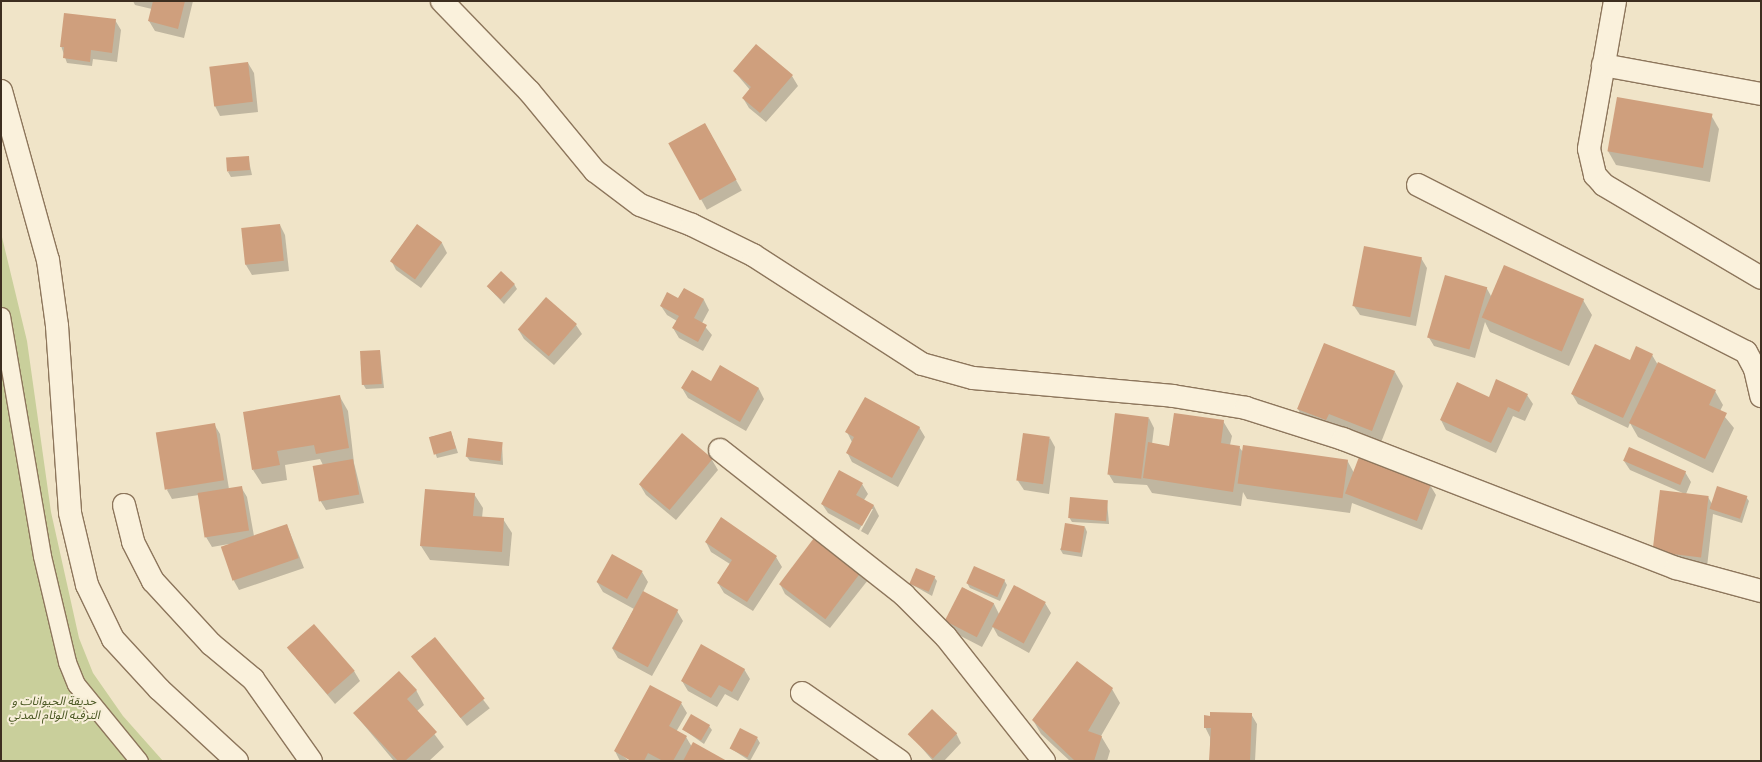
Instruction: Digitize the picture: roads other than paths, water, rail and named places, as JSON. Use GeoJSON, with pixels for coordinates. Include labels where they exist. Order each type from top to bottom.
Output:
{"type":"FeatureCollection","features":[{"type":"Feature","properties":{"kind":"street"},"geometry":{"type":"LineString","coordinates":[[442,1],[529,91],[596,171],[640,205],[692,225],[753,255],[922,364],[973,378],[1173,396],[1246,408],[1343,439],[1676,568],[1761,591]]}},
{"type":"Feature","properties":{"kind":"street"},"geometry":{"type":"LineString","coordinates":[[1615,1],[1589,149],[1595,175],[1604,185],[1761,278]]}},
{"type":"Feature","properties":{"kind":"street"},"geometry":{"type":"LineString","coordinates":[[1603,65],[1761,94]]}},
{"type":"Feature","properties":{"kind":"street"},"geometry":{"type":"LineString","coordinates":[[1,91],[48,260],[57,326],[70,514],[88,585],[113,638],[160,689],[237,761]]}},
{"type":"Feature","properties":{"kind":"street"},"geometry":{"type":"LineString","coordinates":[[1418,185],[1746,352],[1755,369],[1761,396]]}},
{"type":"Feature","properties":{"kind":"street"},"geometry":{"type":"LineString","coordinates":[[720,450],[904,595],[946,637],[1044,761]]}},
{"type":"Feature","properties":{"kind":"street"},"geometry":{"type":"LineString","coordinates":[[124,505],[133,542],[153,581],[210,644],[253,679],[311,761]]}},
{"type":"Feature","properties":{"kind":"street"},"geometry":{"type":"LineString","coordinates":[[802,693],[900,761]]}},
{"type":"Feature","properties":{"kind":"lane"},"geometry":{"type":"LineString","coordinates":[[1,316],[42,556],[67,662],[76,684],[139,761]]}},
{"type":"Feature","properties":{"kind":"park label","name":"حديقة الحيوانات و الترفيه الوئام المدني"},"geometry":{"type":"Point","coordinates":[54,708]}}]}
